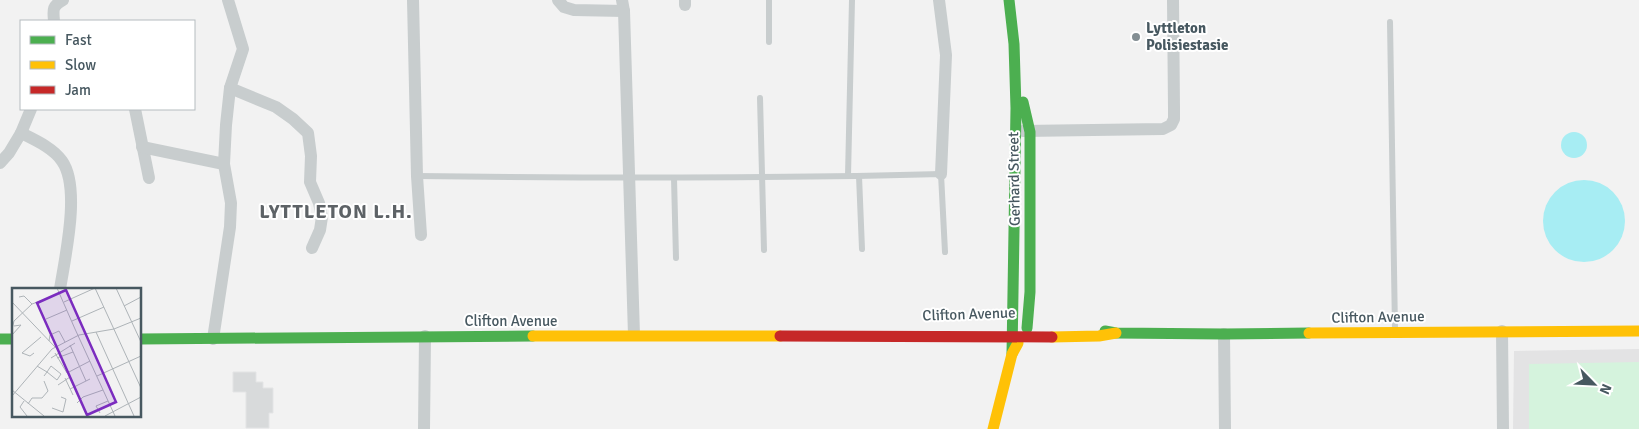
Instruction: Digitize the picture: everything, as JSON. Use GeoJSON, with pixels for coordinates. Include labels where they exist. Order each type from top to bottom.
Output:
{"type":"FeatureCollection","features":[{"type":"Feature","properties":{"kind":"street"},"geometry":{"type":"LineString","coordinates":[[54,20],[53,10],[56,3],[63,0]]}},
{"type":"Feature","properties":{"kind":"street"},"geometry":{"type":"LineString","coordinates":[[213,339],[230,227],[231,204],[224,164],[226,125],[230,88],[243,49],[228,0]]}},
{"type":"Feature","properties":{"kind":"street"},"geometry":{"type":"LineString","coordinates":[[413,0],[416,176],[421,235]]}},
{"type":"Feature","properties":{"kind":"street"},"geometry":{"type":"LineString","coordinates":[[558,0],[564,7],[574,10],[623,5],[634,335]]}},
{"type":"Feature","properties":{"kind":"street"},"geometry":{"type":"LineString","coordinates":[[940,0],[946,55],[941,174]]}},
{"type":"Feature","properties":{"kind":"street","name":"Gerhard Street"},"geometry":{"type":"LineString","coordinates":[[1009,0],[1014,44],[1018,332]]}},
{"type":"Feature","properties":{"kind":"street","name":"Gerhard Street"},"geometry":{"type":"LineString","coordinates":[[1017,0],[1024,108],[1030,132],[1030,292],[1018,332]]}},
{"type":"Feature","properties":{"kind":"street"},"geometry":{"type":"LineString","coordinates":[[1016,131],[1163,129],[1171,126],[1174,119],[1173,0]]}},
{"type":"Feature","properties":{"kind":"street"},"geometry":{"type":"LineString","coordinates":[[230,88],[276,107],[308,133],[311,156],[310,182],[319,203],[322,217],[320,230],[312,248]]}},
{"type":"Feature","properties":{"kind":"street"},"geometry":{"type":"LineString","coordinates":[[0,163],[21,133],[31,110]]}},
{"type":"Feature","properties":{"kind":"street"},"geometry":{"type":"LineString","coordinates":[[135,110],[150,178]]}},
{"type":"Feature","properties":{"kind":"street"},"geometry":{"type":"LineString","coordinates":[[21,133],[55,154],[62,160],[68,171],[72,193],[60,288]]}},
{"type":"Feature","properties":{"kind":"street"},"geometry":{"type":"LineString","coordinates":[[142,147],[224,164]]}},
{"type":"Feature","properties":{"kind":"street","name":"Clifton Avenue"},"geometry":{"type":"LineString","coordinates":[[141,339],[634,335],[882,336],[900,332],[1018,332],[1082,329],[1116,333],[1224,334],[1395,331],[1639,332]]}},
{"type":"Feature","properties":{"kind":"street"},"geometry":{"type":"LineString","coordinates":[[1502,331],[1503,429]]}},
{"type":"Feature","properties":{"kind":"street"},"geometry":{"type":"LineString","coordinates":[[993,429],[1018,332]]}},
{"type":"Feature","properties":{"kind":"street"},"geometry":{"type":"LineString","coordinates":[[1224,334],[1225,429]]}},
{"type":"Feature","properties":{"kind":"street"},"geometry":{"type":"LineString","coordinates":[[424,429],[425,336]]}},
{"type":"Feature","properties":{"kind":"lane"},"geometry":{"type":"LineString","coordinates":[[769,0],[769,42]]}},
{"type":"Feature","properties":{"kind":"lane"},"geometry":{"type":"LineString","coordinates":[[848,176],[852,0]]}},
{"type":"Feature","properties":{"kind":"lane"},"geometry":{"type":"LineString","coordinates":[[1390,22],[1395,331]]}},
{"type":"Feature","properties":{"kind":"lane"},"geometry":{"type":"LineString","coordinates":[[760,98],[764,250]]}},
{"type":"Feature","properties":{"kind":"lane"},"geometry":{"type":"LineString","coordinates":[[416,176],[674,178],[941,174],[945,252]]}},
{"type":"Feature","properties":{"kind":"lane"},"geometry":{"type":"LineString","coordinates":[[860,176],[862,249]]}},
{"type":"Feature","properties":{"kind":"lane"},"geometry":{"type":"LineString","coordinates":[[674,178],[676,258]]}},
{"type":"Feature","properties":{"kind":"shaded area"},"geometry":{"type":"Polygon","coordinates":[[[1639,349],[1639,429],[1513,429],[1514,351],[1639,349]]]}},
{"type":"Feature","properties":{"kind":"green space"},"geometry":{"type":"Polygon","coordinates":[[[1639,362],[1639,429],[1529,429],[1529,364],[1639,362]]]}},
{"type":"Feature","properties":{"kind":"water"},"geometry":{"type":"Polygon","coordinates":[[[1574,132],[1583,136],[1587,145],[1583,154],[1574,158],[1565,154],[1561,145],[1565,136],[1574,132]]]}},
{"type":"Feature","properties":{"kind":"water"},"geometry":{"type":"Polygon","coordinates":[[[1584,180],[1600,183],[1613,192],[1622,205],[1625,221],[1622,237],[1613,250],[1600,259],[1584,262],[1568,259],[1555,250],[1546,237],[1543,221],[1546,205],[1555,192],[1568,183],[1584,180]]]}},
{"type":"Feature","properties":{"kind":"building"},"geometry":{"type":"Polygon","coordinates":[[[233,372],[256,372],[256,382],[263,382],[263,388],[273,388],[273,413],[269,413],[269,428],[246,428],[246,392],[233,392],[233,372]]]}},
{"type":"Feature","properties":{"kind":"traffic: fast"},"geometry":{"type":"LineString","coordinates":[[1009,0],[1014,44],[1016,108],[1012,354]]}},
{"type":"Feature","properties":{"kind":"traffic: fast"},"geometry":{"type":"LineString","coordinates":[[1023,102],[1030,132],[1030,292],[1027,328]]}},
{"type":"Feature","properties":{"kind":"traffic: fast"},"geometry":{"type":"LineString","coordinates":[[1105,331],[1116,333],[1309,333]]}},
{"type":"Feature","properties":{"kind":"traffic: fast"},"geometry":{"type":"LineString","coordinates":[[141,339],[533,336]]}},
{"type":"Feature","properties":{"kind":"traffic: fast"},"geometry":{"type":"LineString","coordinates":[[0,339],[12,339]]}},
{"type":"Feature","properties":{"kind":"traffic: slow"},"geometry":{"type":"LineString","coordinates":[[1309,333],[1639,331]]}},
{"type":"Feature","properties":{"kind":"traffic: slow"},"geometry":{"type":"LineString","coordinates":[[1052,337],[1099,336],[1116,333]]}},
{"type":"Feature","properties":{"kind":"traffic: slow"},"geometry":{"type":"LineString","coordinates":[[533,336],[780,336]]}},
{"type":"Feature","properties":{"kind":"traffic: slow"},"geometry":{"type":"LineString","coordinates":[[993,429],[1012,354],[1018,343]]}},
{"type":"Feature","properties":{"kind":"traffic: jam"},"geometry":{"type":"LineString","coordinates":[[780,336],[1052,337]]}},
{"type":"Feature","properties":{"kind":"place","name":"Lyttleton Polisiestasie"},"geometry":{"type":"Point","coordinates":[1136,37]}},
{"type":"Feature","properties":{"kind":"district","name":"LYTTLETON L.H."},"geometry":{"type":"Point","coordinates":[336,211]}}]}
